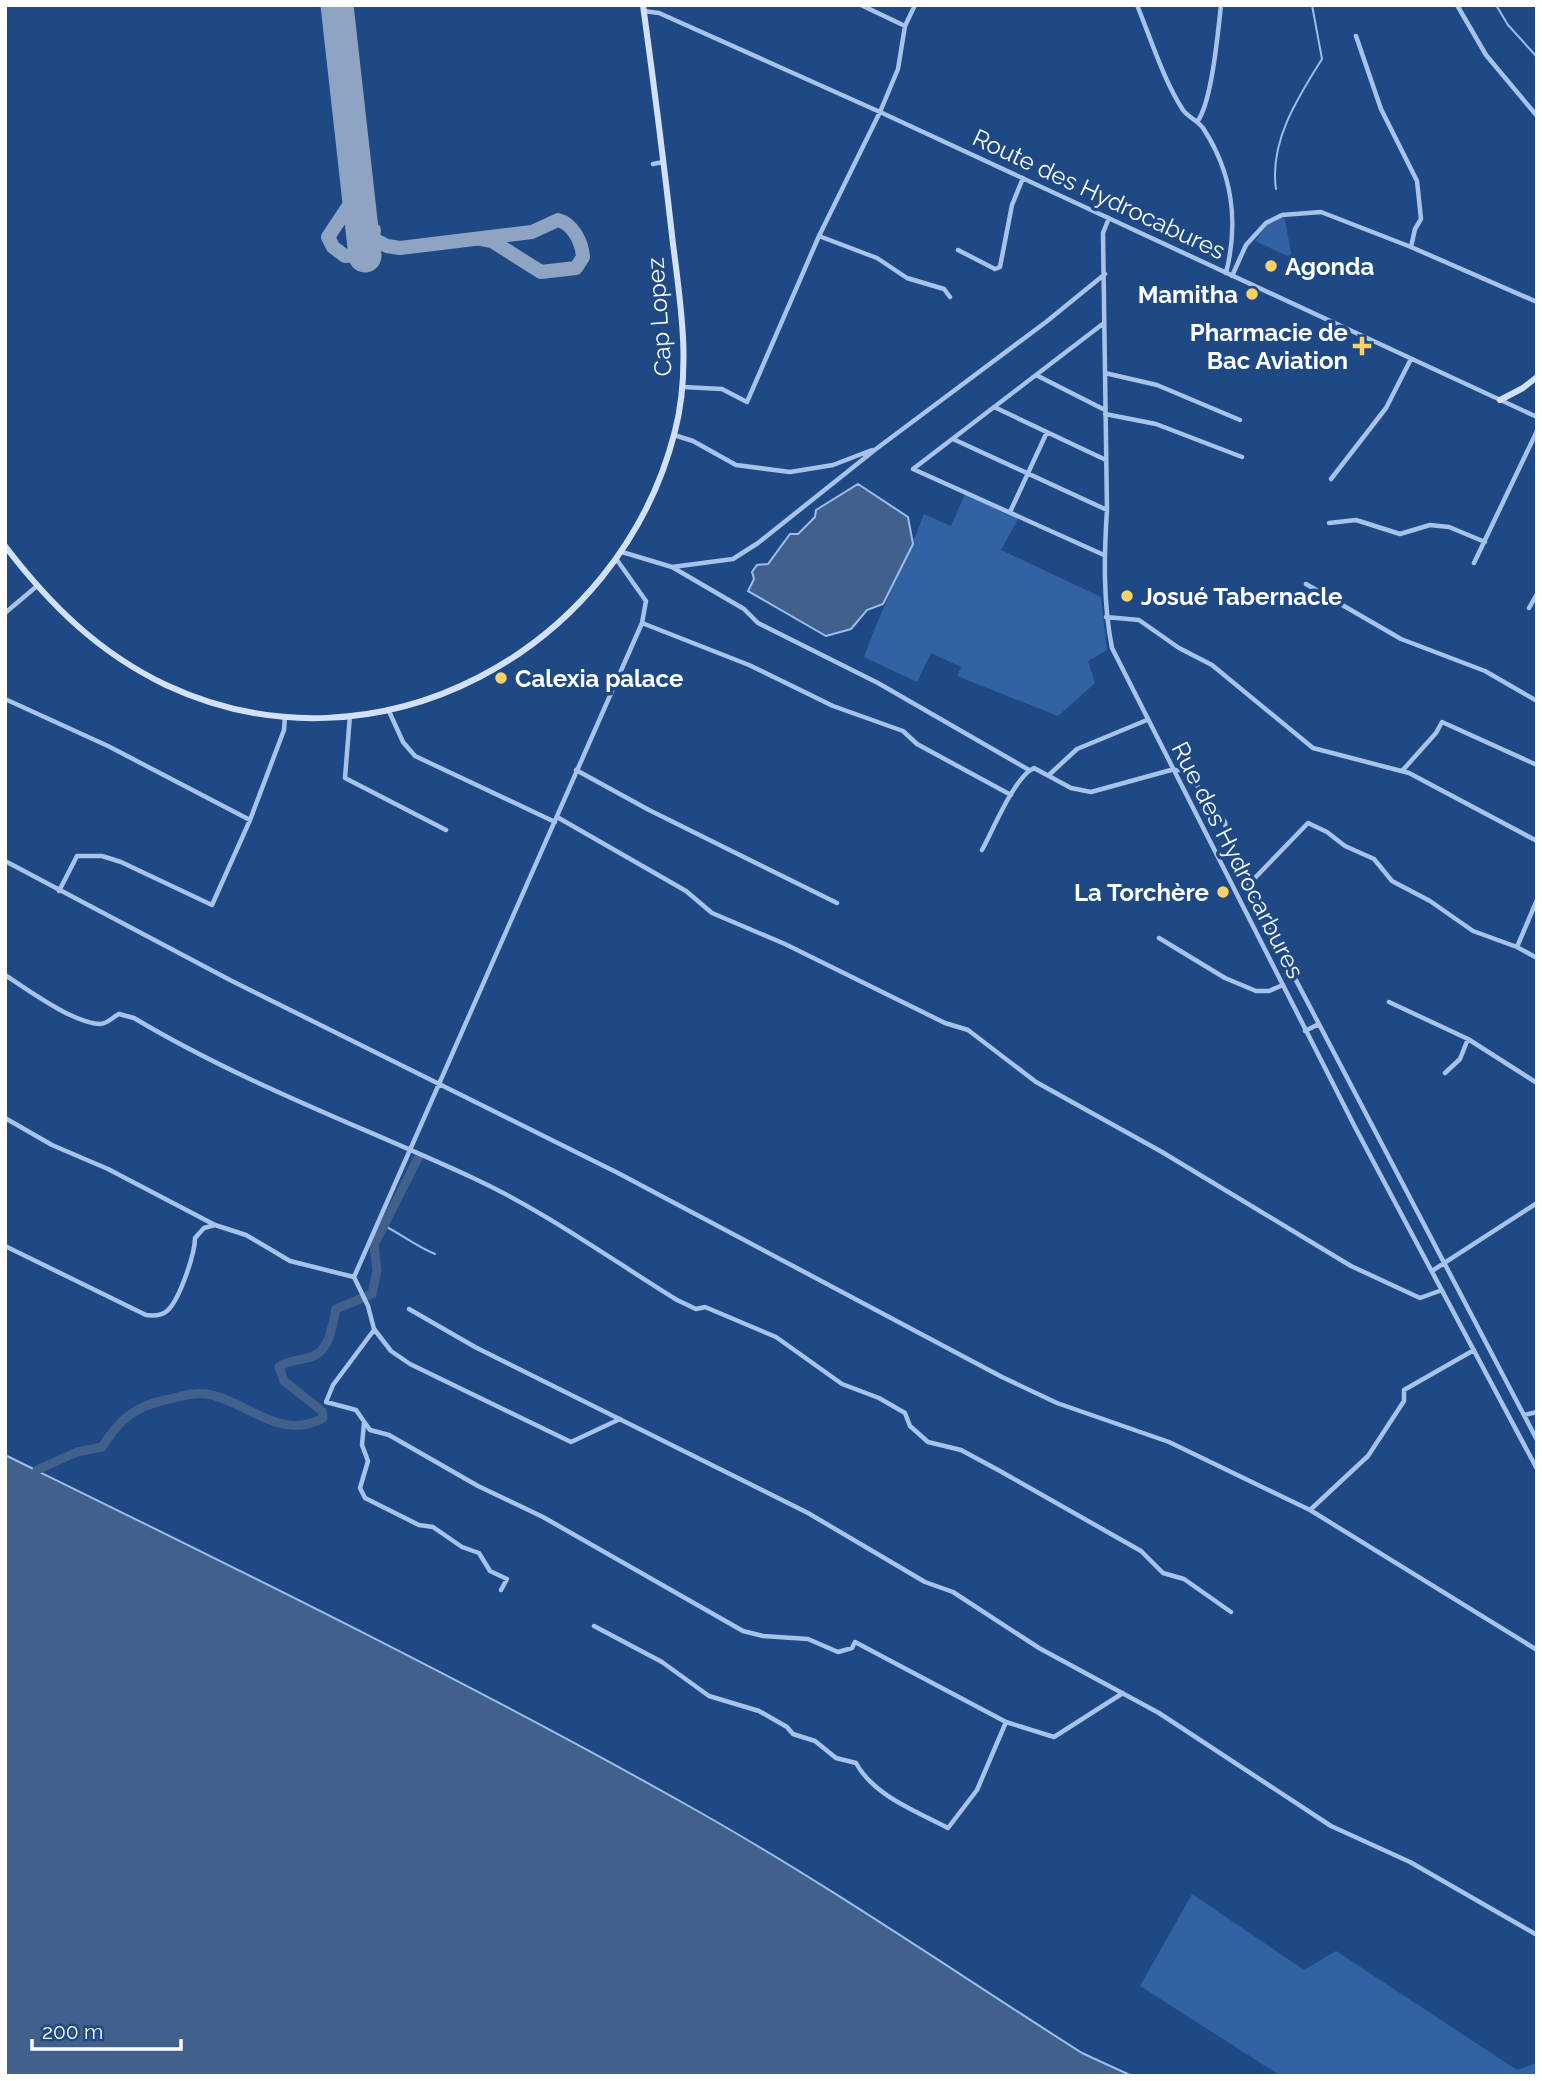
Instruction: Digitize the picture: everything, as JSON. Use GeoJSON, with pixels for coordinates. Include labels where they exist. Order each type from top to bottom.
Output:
{"type":"FeatureCollection","features":[{"type":"Feature","properties":{"kind":"street"},"geometry":{"type":"LineString","coordinates":[[861,5],[905,26]]}},
{"type":"Feature","properties":{"kind":"street"},"geometry":{"type":"LineString","coordinates":[[682,387],[722,389],[747,402],[819,236],[880,112],[898,69],[905,26],[915,5]]}},
{"type":"Feature","properties":{"kind":"street"},"geometry":{"type":"LineString","coordinates":[[1137,5],[1184,111],[1197,121],[1229,183],[1229,274]]}},
{"type":"Feature","properties":{"kind":"street"},"geometry":{"type":"LineString","coordinates":[[1197,121],[1202,113],[1213,61],[1221,5]]}},
{"type":"Feature","properties":{"kind":"street"},"geometry":{"type":"LineString","coordinates":[[1457,5],[1486,55],[1537,116]]}},
{"type":"Feature","properties":{"kind":"street","name":"Route des Hydrocabures"},"geometry":{"type":"LineString","coordinates":[[643,8],[880,112],[1537,417]]}},
{"type":"Feature","properties":{"kind":"street","name":"Cap Lopez"},"geometry":{"type":"LineString","coordinates":[[5,547],[37,586],[89,638],[148,676],[217,704],[285,716],[350,715],[387,709],[445,693],[508,662],[569,615],[617,560],[652,499],[674,435],[682,387],[683,327],[643,8]]}},
{"type":"Feature","properties":{"kind":"street"},"geometry":{"type":"LineString","coordinates":[[1356,36],[1381,109],[1417,181],[1421,219],[1415,229],[1412,247]]}},
{"type":"Feature","properties":{"kind":"street"},"geometry":{"type":"LineString","coordinates":[[653,164],[663,162]]}},
{"type":"Feature","properties":{"kind":"street"},"geometry":{"type":"LineString","coordinates":[[958,250],[995,269],[1000,267],[1012,205],[1023,178]]}},
{"type":"Feature","properties":{"kind":"street"},"geometry":{"type":"LineString","coordinates":[[1229,274],[1246,245],[1266,223],[1282,215],[1304,211],[1321,212],[1412,247],[1537,302]]}},
{"type":"Feature","properties":{"kind":"street","name":"Rue des Hydrocarbures"},"geometry":{"type":"LineString","coordinates":[[1109,218],[1103,233],[1107,509],[1104,555],[1106,617],[1112,648],[1171,770],[1216,850],[1305,1031],[1537,1469]]}},
{"type":"Feature","properties":{"kind":"street"},"geometry":{"type":"LineString","coordinates":[[819,236],[877,257],[907,278],[944,289],[950,297]]}},
{"type":"Feature","properties":{"kind":"street"},"geometry":{"type":"LineString","coordinates":[[672,567],[733,559],[758,543],[1105,274]]}},
{"type":"Feature","properties":{"kind":"street"},"geometry":{"type":"LineString","coordinates":[[1104,555],[913,469],[1105,323]]}},
{"type":"Feature","properties":{"kind":"street"},"geometry":{"type":"LineString","coordinates":[[1331,479],[1386,408],[1411,359]]}},
{"type":"Feature","properties":{"kind":"street"},"geometry":{"type":"LineString","coordinates":[[1105,373],[1157,385],[1240,420]]}},
{"type":"Feature","properties":{"kind":"street"},"geometry":{"type":"LineString","coordinates":[[1036,376],[1105,412],[1156,424],[1242,457]]}},
{"type":"Feature","properties":{"kind":"street"},"geometry":{"type":"LineString","coordinates":[[1500,400],[1537,377]]}},
{"type":"Feature","properties":{"kind":"street"},"geometry":{"type":"LineString","coordinates":[[994,407],[1106,460]]}},
{"type":"Feature","properties":{"kind":"street"},"geometry":{"type":"LineString","coordinates":[[1474,563],[1537,431]]}},
{"type":"Feature","properties":{"kind":"street"},"geometry":{"type":"LineString","coordinates":[[1010,512],[1047,432]]}},
{"type":"Feature","properties":{"kind":"street"},"geometry":{"type":"LineString","coordinates":[[674,435],[693,441],[736,465],[790,472],[833,465],[876,449]]}},
{"type":"Feature","properties":{"kind":"street"},"geometry":{"type":"LineString","coordinates":[[952,438],[1107,509]]}},
{"type":"Feature","properties":{"kind":"street"},"geometry":{"type":"LineString","coordinates":[[1329,523],[1356,520],[1400,534],[1430,525],[1449,527],[1485,542]]}},
{"type":"Feature","properties":{"kind":"street"},"geometry":{"type":"LineString","coordinates":[[622,552],[672,567],[744,609],[758,623],[878,683],[1029,771]]}},
{"type":"Feature","properties":{"kind":"street"},"geometry":{"type":"LineString","coordinates":[[354,1277],[642,623],[646,601],[617,560]]}},
{"type":"Feature","properties":{"kind":"street"},"geometry":{"type":"LineString","coordinates":[[1306,584],[1362,613],[1401,639],[1485,671],[1537,701]]}},
{"type":"Feature","properties":{"kind":"street"},"geometry":{"type":"LineString","coordinates":[[5,613],[37,586]]}},
{"type":"Feature","properties":{"kind":"street"},"geometry":{"type":"LineString","coordinates":[[1529,608],[1537,594]]}},
{"type":"Feature","properties":{"kind":"street"},"geometry":{"type":"LineString","coordinates":[[1106,617],[1139,620],[1212,665],[1313,748],[1402,771],[1433,784],[1537,841]]}},
{"type":"Feature","properties":{"kind":"street"},"geometry":{"type":"LineString","coordinates":[[642,623],[749,664],[833,706],[903,731],[929,751],[1011,796]]}},
{"type":"Feature","properties":{"kind":"street"},"geometry":{"type":"LineString","coordinates":[[5,699],[108,746],[250,820]]}},
{"type":"Feature","properties":{"kind":"street"},"geometry":{"type":"LineString","coordinates":[[387,709],[403,742],[415,756],[556,819],[686,891],[712,913],[785,944],[945,1023],[968,1030],[1036,1082],[1163,1152],[1351,1266],[1420,1298],[1442,1290]]}},
{"type":"Feature","properties":{"kind":"street"},"geometry":{"type":"LineString","coordinates":[[350,715],[345,778],[446,830]]}},
{"type":"Feature","properties":{"kind":"street"},"geometry":{"type":"LineString","coordinates":[[59,891],[77,856],[102,856],[212,905],[250,820],[284,730],[285,716]]}},
{"type":"Feature","properties":{"kind":"street"},"geometry":{"type":"LineString","coordinates":[[1050,774],[1077,750],[1147,720]]}},
{"type":"Feature","properties":{"kind":"street"},"geometry":{"type":"LineString","coordinates":[[1402,771],[1436,733],[1442,722],[1537,765]]}},
{"type":"Feature","properties":{"kind":"street"},"geometry":{"type":"LineString","coordinates":[[982,850],[1011,796],[1034,768],[1050,774],[1071,788],[1091,792],[1171,770],[1183,770],[1189,775],[1218,811],[1244,881],[1537,1440]]}},
{"type":"Feature","properties":{"kind":"street"},"geometry":{"type":"LineString","coordinates":[[576,770],[649,810],[736,850],[837,903]]}},
{"type":"Feature","properties":{"kind":"street"},"geometry":{"type":"LineString","coordinates":[[1244,881],[1252,881],[1277,852],[1308,823],[1327,832],[1345,846],[1374,859],[1392,881],[1430,901],[1473,931],[1517,947],[1537,958]]}},
{"type":"Feature","properties":{"kind":"street"},"geometry":{"type":"LineString","coordinates":[[5,861],[230,980],[618,1173],[1002,1377],[1057,1403],[1169,1442],[1310,1510],[1537,1650]]}},
{"type":"Feature","properties":{"kind":"street"},"geometry":{"type":"LineString","coordinates":[[1517,947],[1537,900]]}},
{"type":"Feature","properties":{"kind":"street"},"geometry":{"type":"LineString","coordinates":[[1159,939],[1225,978],[1256,990],[1269,991],[1283,985]]}},
{"type":"Feature","properties":{"kind":"street"},"geometry":{"type":"LineString","coordinates":[[5,975],[45,1001],[96,1023],[106,1023],[119,1014],[134,1018],[308,1108],[411,1149],[516,1199],[696,1310],[705,1307],[776,1337],[842,1384],[879,1398],[905,1413],[910,1426],[928,1442],[961,1450],[1023,1483],[1141,1552],[1163,1573],[1184,1579],[1231,1612]]}},
{"type":"Feature","properties":{"kind":"street"},"geometry":{"type":"LineString","coordinates":[[1389,1002],[1468,1039],[1537,1083]]}},
{"type":"Feature","properties":{"kind":"street"},"geometry":{"type":"LineString","coordinates":[[1305,1031],[1319,1024]]}},
{"type":"Feature","properties":{"kind":"street"},"geometry":{"type":"LineString","coordinates":[[1445,1073],[1460,1059],[1468,1039]]}},
{"type":"Feature","properties":{"kind":"street"},"geometry":{"type":"LineString","coordinates":[[5,1118],[52,1145],[108,1169],[215,1225],[246,1235],[290,1261],[354,1277],[368,1306],[374,1329],[391,1351],[410,1364],[571,1442],[620,1419]]}},
{"type":"Feature","properties":{"kind":"street"},"geometry":{"type":"LineString","coordinates":[[1432,1271],[1537,1203]]}},
{"type":"Feature","properties":{"kind":"street"},"geometry":{"type":"LineString","coordinates":[[5,1246],[146,1315],[160,1315],[170,1308],[176,1297],[195,1252],[195,1238],[204,1228],[215,1225]]}},
{"type":"Feature","properties":{"kind":"street"},"geometry":{"type":"LineString","coordinates":[[409,1309],[475,1347],[808,1513],[925,1582],[953,1592],[1040,1648],[1171,1720],[1331,1826],[1410,1862],[1537,1935]]}},
{"type":"Feature","properties":{"kind":"street"},"geometry":{"type":"LineString","coordinates":[[374,1329],[333,1385],[326,1402],[356,1410],[370,1430],[388,1435],[478,1486],[543,1517],[743,1631],[763,1636],[808,1639],[838,1652],[852,1648],[855,1642],[1006,1722],[1054,1737],[1123,1693]]}},
{"type":"Feature","properties":{"kind":"street"},"geometry":{"type":"LineString","coordinates":[[1310,1510],[1368,1456],[1404,1401],[1404,1390],[1474,1350]]}},
{"type":"Feature","properties":{"kind":"street"},"geometry":{"type":"LineString","coordinates":[[1524,1415],[1537,1412]]}},
{"type":"Feature","properties":{"kind":"street"},"geometry":{"type":"LineString","coordinates":[[365,1420],[362,1445],[368,1461],[360,1488],[365,1498],[419,1525],[433,1527],[462,1547],[478,1553],[490,1571],[507,1579],[501,1590]]}},
{"type":"Feature","properties":{"kind":"street"},"geometry":{"type":"LineString","coordinates":[[594,1626],[662,1662],[709,1696],[759,1711],[793,1734],[815,1741],[836,1758],[856,1763],[874,1786],[948,1828],[977,1790],[1006,1722]]}},
{"type":"Feature","properties":{"kind":"shaded area"},"geometry":{"type":"Polygon","coordinates":[[[1282,217],[1285,220],[1292,258],[1255,241],[1267,225],[1282,217]]]}},
{"type":"Feature","properties":{"kind":"shaded area"},"geometry":{"type":"Polygon","coordinates":[[[858,484],[908,517],[913,544],[883,604],[867,610],[851,629],[826,636],[748,591],[754,579],[752,572],[757,565],[768,564],[790,534],[798,534],[815,517],[816,510],[858,484]]]}},
{"type":"Feature","properties":{"kind":"shaded area"},"geometry":{"type":"Polygon","coordinates":[[[965,494],[1018,519],[1001,550],[1101,597],[1107,650],[1088,661],[1095,683],[1058,716],[957,676],[961,667],[931,653],[917,682],[864,657],[924,514],[951,526],[965,494]]]}},
{"type":"Feature","properties":{"kind":"shaded area"},"geometry":{"type":"Polygon","coordinates":[[[5,1455],[352,1627],[609,1762],[793,1867],[1082,2053],[1132,2076],[5,2076],[5,1455]]]}},
{"type":"Feature","properties":{"kind":"shaded area"},"geometry":{"type":"Polygon","coordinates":[[[1192,1894],[1304,1970],[1336,1951],[1517,2070],[1537,2063],[1537,2076],[1281,2076],[1140,1986],[1192,1894]]]}},
{"type":"Feature","properties":{"kind":"waterway"},"geometry":{"type":"LineString","coordinates":[[1276,189],[1275,171],[1281,137],[1295,104],[1322,59],[1312,5]]}},
{"type":"Feature","properties":{"kind":"waterway"},"geometry":{"type":"LineString","coordinates":[[1496,5],[1508,25],[1537,57]]}},
{"type":"Feature","properties":{"kind":"waterway"},"geometry":{"type":"LineString","coordinates":[[37,1470],[77,1452],[102,1447],[121,1422],[144,1406],[186,1395],[207,1394],[222,1398],[278,1423],[307,1424],[323,1418],[322,1411],[284,1381],[279,1367],[317,1354],[329,1337],[336,1309],[372,1294],[377,1270],[374,1245],[418,1158]]}},
{"type":"Feature","properties":{"kind":"waterway"},"geometry":{"type":"LineString","coordinates":[[383,1225],[435,1254]]}},
{"type":"Feature","properties":{"kind":"taxiway"},"geometry":{"type":"LineString","coordinates":[[358,192],[328,237],[333,247],[345,256],[351,256],[369,246],[374,230]]}},
{"type":"Feature","properties":{"kind":"taxiway"},"geometry":{"type":"LineString","coordinates":[[360,212],[367,221],[373,239],[387,246],[400,248],[532,232],[558,220],[568,225],[576,234],[583,257],[576,268],[541,272],[492,241],[481,239]]}},
{"type":"Feature","properties":{"kind":"runway"},"geometry":{"type":"LineString","coordinates":[[337,5],[365,256]]}},
{"type":"Feature","properties":{"kind":"place","name":"Agonda"},"geometry":{"type":"Point","coordinates":[1271,266]}},
{"type":"Feature","properties":{"kind":"place","name":"Mamitha"},"geometry":{"type":"Point","coordinates":[1252,294]}},
{"type":"Feature","properties":{"kind":"place","name":"Pharmacie de Bac Aviation"},"geometry":{"type":"Point","coordinates":[1362,346]}},
{"type":"Feature","properties":{"kind":"place","name":"Josué Tabernacle"},"geometry":{"type":"Point","coordinates":[1127,596]}},
{"type":"Feature","properties":{"kind":"place","name":"Calexia palace"},"geometry":{"type":"Point","coordinates":[501,678]}},
{"type":"Feature","properties":{"kind":"place","name":"La Torchère"},"geometry":{"type":"Point","coordinates":[1223,892]}}]}
